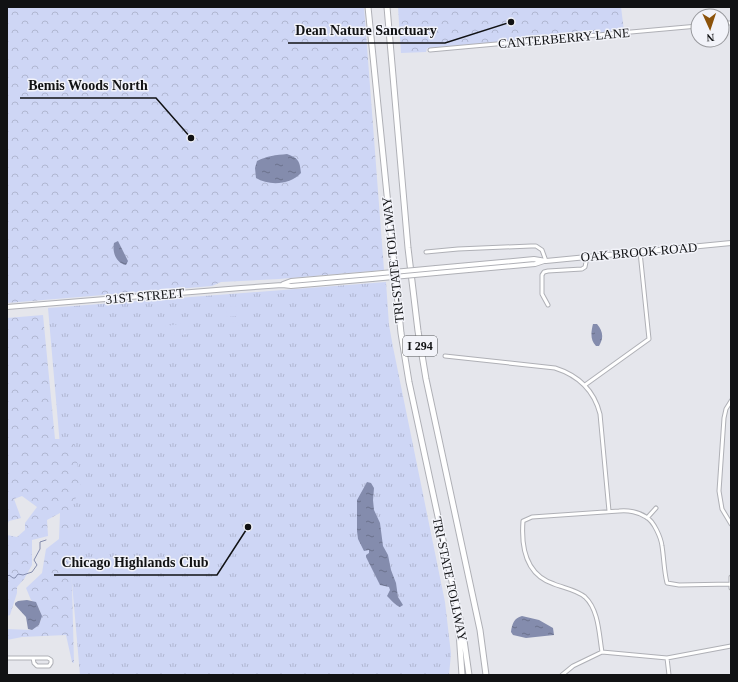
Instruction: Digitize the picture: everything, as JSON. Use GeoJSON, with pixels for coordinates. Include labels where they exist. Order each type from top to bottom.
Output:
{"type":"FeatureCollection","features":[{"type":"Feature","properties":{"kind":"highway","name":"TRI-STATE TOLLWAY"},"geometry":{"type":"LineString","coordinates":[[368,7],[401,333],[411,389],[455,597],[469,675]]}},
{"type":"Feature","properties":{"kind":"highway","name":"TRI-STATE TOLLWAY"},"geometry":{"type":"LineString","coordinates":[[387,10],[408,248],[418,331],[426,379],[480,630],[486,675]]}},
{"type":"Feature","properties":{"kind":"highway"},"geometry":{"type":"LineString","coordinates":[[455,597],[460,638],[462,675]]}},
{"type":"Feature","properties":{"kind":"main road","name":"OAK BROOK ROAD"},"geometry":{"type":"LineString","coordinates":[[436,273],[731,243]]}},
{"type":"Feature","properties":{"kind":"main road","name":"OAK BROOK ROAD"},"geometry":{"type":"LineString","coordinates":[[436,268],[534,259],[546,261]]}},
{"type":"Feature","properties":{"kind":"main road","name":"31ST STREET"},"geometry":{"type":"LineString","coordinates":[[7,307],[282,284],[291,281],[436,268]]}},
{"type":"Feature","properties":{"kind":"main road","name":"31ST STREET"},"geometry":{"type":"LineString","coordinates":[[282,284],[291,286],[436,273]]}},
{"type":"Feature","properties":{"kind":"street","name":"CANTERBERRY LANE"},"geometry":{"type":"LineString","coordinates":[[430,50],[690,27]]}},
{"type":"Feature","properties":{"kind":"street"},"geometry":{"type":"LineString","coordinates":[[426,252],[460,248],[536,246],[542,250],[546,261]]}},
{"type":"Feature","properties":{"kind":"street"},"geometry":{"type":"LineString","coordinates":[[585,385],[649,338],[640,252]]}},
{"type":"Feature","properties":{"kind":"street"},"geometry":{"type":"LineString","coordinates":[[548,305],[542,294],[542,275],[544,272],[582,269],[585,267],[587,257]]}},
{"type":"Feature","properties":{"kind":"street"},"geometry":{"type":"LineString","coordinates":[[445,356],[554,368],[571,374],[585,385],[595,399],[600,414],[609,511]]}},
{"type":"Feature","properties":{"kind":"street"},"geometry":{"type":"LineString","coordinates":[[731,401],[726,409],[724,418],[719,491],[722,509],[731,524]]}},
{"type":"Feature","properties":{"kind":"street"},"geometry":{"type":"LineString","coordinates":[[647,518],[656,508]]}},
{"type":"Feature","properties":{"kind":"street"},"geometry":{"type":"LineString","coordinates":[[602,652],[595,616],[592,607],[584,597],[538,576],[531,567],[526,558],[523,521],[532,517],[628,511],[647,518],[656,530],[661,541],[664,572],[668,583],[679,585],[731,584]]}},
{"type":"Feature","properties":{"kind":"street"},"geometry":{"type":"LineString","coordinates":[[731,577],[731,588]]}},
{"type":"Feature","properties":{"kind":"street"},"geometry":{"type":"LineString","coordinates":[[562,675],[573,666],[602,652],[666,658],[731,646]]}},
{"type":"Feature","properties":{"kind":"street"},"geometry":{"type":"LineString","coordinates":[[7,658],[34,658],[48,658],[52,663],[49,666],[37,666],[34,663],[34,658]]}},
{"type":"Feature","properties":{"kind":"street"},"geometry":{"type":"LineString","coordinates":[[666,658],[669,675]]}},
{"type":"Feature","properties":{"kind":"green space"},"geometry":{"type":"Polygon","coordinates":[[[7,7],[364,7],[384,270],[279,279],[221,282],[212,286],[7,303],[7,7]]]}},
{"type":"Feature","properties":{"kind":"green space"},"geometry":{"type":"Polygon","coordinates":[[[398,7],[621,7],[624,31],[427,48],[426,52],[401,53],[398,7]]]}},
{"type":"Feature","properties":{"kind":"green space"},"geometry":{"type":"Polygon","coordinates":[[[386,282],[389,325],[393,347],[445,602],[451,654],[449,675],[80,675],[48,308],[386,282]]]}},
{"type":"Feature","properties":{"kind":"green space"},"geometry":{"type":"Polygon","coordinates":[[[236,306],[237,316],[227,317],[226,307],[236,306]]]}},
{"type":"Feature","properties":{"kind":"green space"},"geometry":{"type":"Polygon","coordinates":[[[43,315],[55,439],[65,439],[74,444],[81,488],[70,509],[74,663],[72,662],[66,635],[22,637],[7,640],[7,629],[32,630],[39,625],[41,619],[40,611],[37,605],[31,600],[26,588],[42,573],[46,549],[59,539],[60,513],[47,520],[48,536],[32,540],[32,565],[24,579],[17,587],[17,593],[10,615],[7,616],[7,535],[17,537],[25,530],[25,523],[37,507],[22,496],[14,499],[21,518],[9,521],[7,525],[7,318],[43,315]]]}},
{"type":"Feature","properties":{"kind":"green space"},"geometry":{"type":"Polygon","coordinates":[[[238,322],[239,333],[229,334],[228,323],[238,322]]]}},
{"type":"Feature","properties":{"kind":"green space"},"geometry":{"type":"Polygon","coordinates":[[[188,323],[189,334],[166,336],[165,326],[188,323]]]}},
{"type":"Feature","properties":{"kind":"water"},"geometry":{"type":"Polygon","coordinates":[[[287,154],[294,157],[299,163],[301,173],[296,177],[279,183],[261,181],[256,178],[255,168],[257,161],[272,156],[287,154]]]}},
{"type":"Feature","properties":{"kind":"water"},"geometry":{"type":"Polygon","coordinates":[[[118,241],[128,261],[126,265],[117,260],[114,253],[114,243],[118,241]]]}},
{"type":"Feature","properties":{"kind":"water"},"geometry":{"type":"Polygon","coordinates":[[[593,324],[597,324],[602,332],[602,340],[599,346],[594,344],[592,339],[591,333],[593,324]]]}},
{"type":"Feature","properties":{"kind":"water"},"geometry":{"type":"Polygon","coordinates":[[[367,482],[371,483],[374,488],[374,510],[380,523],[383,546],[388,555],[391,570],[396,583],[398,597],[403,605],[400,607],[387,596],[390,590],[389,587],[380,585],[366,557],[369,550],[364,551],[358,539],[357,500],[367,482]]]}},
{"type":"Feature","properties":{"kind":"water"},"geometry":{"type":"Polygon","coordinates":[[[27,600],[36,602],[42,616],[39,625],[32,630],[28,629],[26,617],[15,605],[18,601],[27,600]]]}},
{"type":"Feature","properties":{"kind":"water"},"geometry":{"type":"Polygon","coordinates":[[[522,616],[539,620],[553,628],[554,635],[526,638],[513,635],[511,632],[513,624],[517,618],[522,616]]]}},
{"type":"Feature","properties":{"kind":"waterway"},"geometry":{"type":"LineString","coordinates":[[7,577],[9,575],[15,578],[18,574],[23,575],[32,572],[37,565],[34,560],[40,549],[40,542],[46,540]]}},
{"type":"Feature","properties":{"kind":"place","name":"Dean Nature Sanctuary"},"geometry":{"type":"Point","coordinates":[511,22]}},
{"type":"Feature","properties":{"kind":"place","name":"Bemis Woods North"},"geometry":{"type":"Point","coordinates":[191,138]}},
{"type":"Feature","properties":{"kind":"place","name":"Chicago Highlands Club"},"geometry":{"type":"Point","coordinates":[248,527]}}]}
